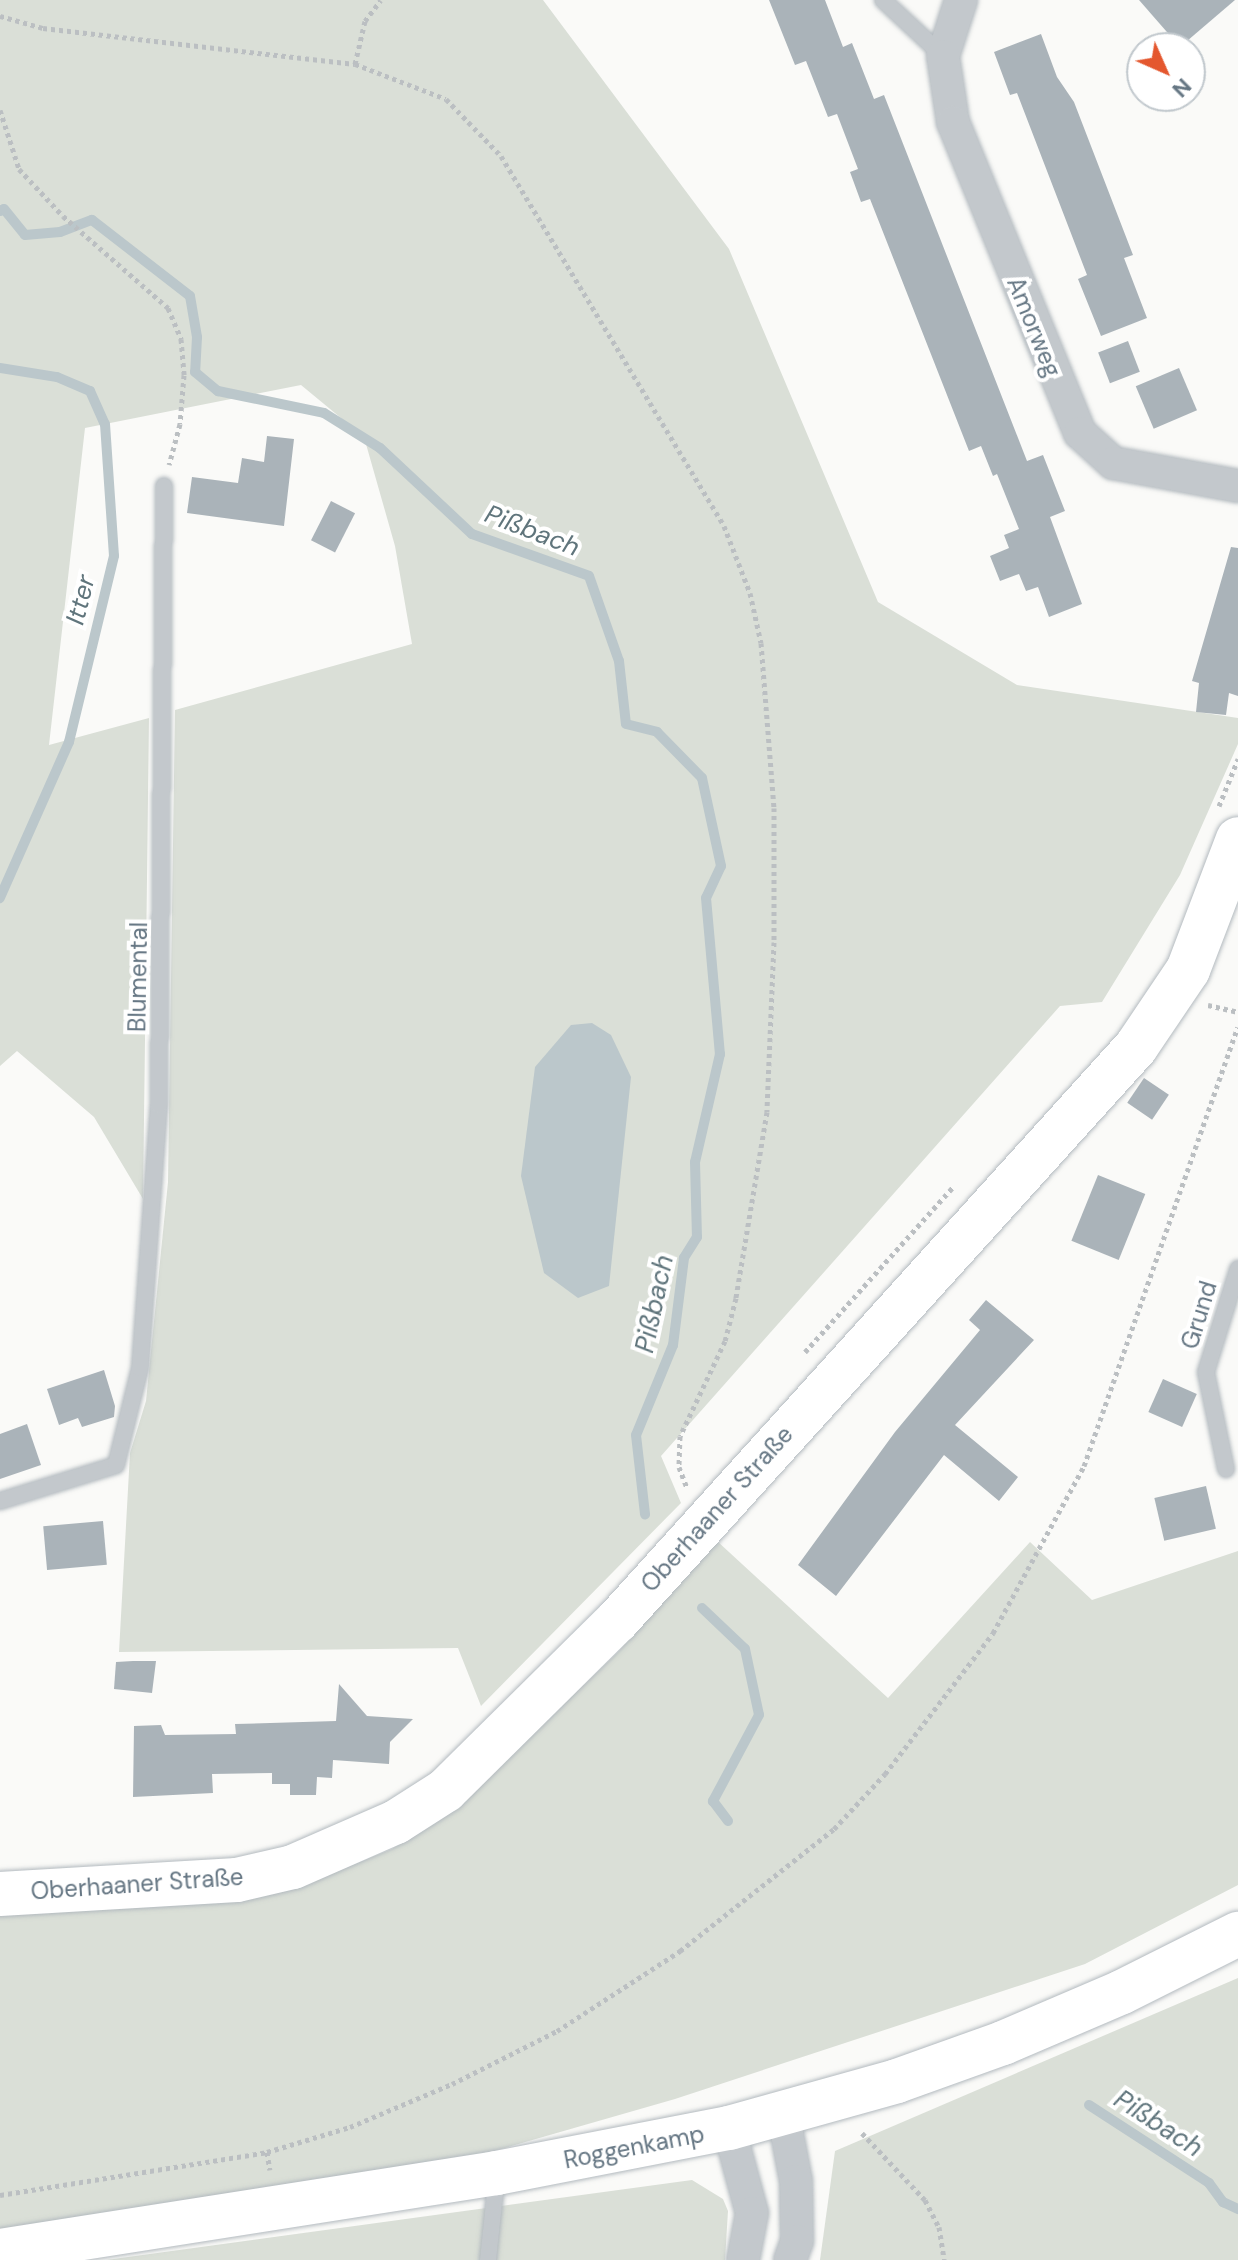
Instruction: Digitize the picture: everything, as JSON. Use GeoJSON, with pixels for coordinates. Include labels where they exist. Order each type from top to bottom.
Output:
{"type":"FeatureCollection","features":[{"type":"Feature","properties":{"kind":"street","name":"Amorweg"},"geometry":{"type":"LineString","coordinates":[[961,0],[943,56],[953,122],[1080,433],[1113,463],[1238,486]]}},
{"type":"Feature","properties":{"kind":"street","name":"Oberhaaner Straße"},"geometry":{"type":"LineString","coordinates":[[0,1894],[237,1880],[293,1867],[396,1822],[446,1790],[493,1746],[709,1519],[1136,1047],[1194,957],[1227,827]]}},
{"type":"Feature","properties":{"kind":"street","name":"Roggenkamp"},"geometry":{"type":"LineString","coordinates":[[0,2251],[497,2173],[729,2128],[1003,2043],[1122,1992],[1238,1934]]}},
{"type":"Feature","properties":{"kind":"street"},"geometry":{"type":"LineString","coordinates":[[783,2113],[796,2181],[797,2241],[790,2260]]}},
{"type":"Feature","properties":{"kind":"street"},"geometry":{"type":"LineString","coordinates":[[729,2128],[752,2213],[743,2260]]}},
{"type":"Feature","properties":{"kind":"lane"},"geometry":{"type":"LineString","coordinates":[[883,0],[943,56]]}},
{"type":"Feature","properties":{"kind":"lane","name":"Blumental"},"geometry":{"type":"LineString","coordinates":[[0,1501],[116,1465],[140,1368],[159,1105],[164,486]]}},
{"type":"Feature","properties":{"kind":"lane","name":"Grund"},"geometry":{"type":"LineString","coordinates":[[1226,1469],[1206,1372],[1238,1269]]}},
{"type":"Feature","properties":{"kind":"lane"},"geometry":{"type":"LineString","coordinates":[[488,2260],[497,2173]]}},
{"type":"Feature","properties":{"kind":"path"},"geometry":{"type":"LineString","coordinates":[[355,64],[365,21],[381,0]]}},
{"type":"Feature","properties":{"kind":"path"},"geometry":{"type":"LineString","coordinates":[[0,16],[43,28],[355,64],[446,99],[501,156],[724,526],[750,593],[761,643],[774,808],[768,1097],[736,1298],[725,1341],[690,1406],[678,1446],[687,1487],[709,1519]]}},
{"type":"Feature","properties":{"kind":"path"},"geometry":{"type":"LineString","coordinates":[[0,110],[19,169],[63,216],[168,308],[181,339],[180,424],[164,486]]}},
{"type":"Feature","properties":{"kind":"path"},"geometry":{"type":"LineString","coordinates":[[1227,827],[1238,759]]}},
{"type":"Feature","properties":{"kind":"path"},"geometry":{"type":"LineString","coordinates":[[0,2195],[267,2152],[350,2127],[452,2084],[557,2031],[680,1951],[834,1829],[885,1774],[993,1633],[1084,1466],[1238,1027]]}},
{"type":"Feature","properties":{"kind":"path"},"geometry":{"type":"LineString","coordinates":[[799,1361],[815,1336],[965,1174]]}},
{"type":"Feature","properties":{"kind":"path"},"geometry":{"type":"LineString","coordinates":[[862,2133],[925,2200],[939,2227],[944,2260]]}},
{"type":"Feature","properties":{"kind":"shaded area"},"geometry":{"type":"Polygon","coordinates":[[[0,0],[543,0],[729,249],[878,602],[1017,685],[1238,718],[1238,744],[1180,875],[1102,1002],[1060,1006],[661,1456],[681,1503],[481,1706],[458,1648],[119,1652],[130,1453],[146,1401],[168,1182],[175,710],[412,644],[395,546],[364,437],[301,385],[85,428],[49,745],[149,718],[143,1199],[94,1117],[17,1051],[0,1066],[0,0]]]}},
{"type":"Feature","properties":{"kind":"shaded area"},"geometry":{"type":"Polygon","coordinates":[[[592,1023],[611,1035],[631,1077],[609,1286],[578,1298],[544,1273],[521,1176],[535,1067],[571,1025],[592,1023]]]}},
{"type":"Feature","properties":{"kind":"shaded area"},"geometry":{"type":"Polygon","coordinates":[[[717,1541],[888,1698],[1030,1542],[1092,1600],[1238,1551],[1238,1885],[1085,1964],[675,2099],[428,2170],[0,2234],[0,1909],[313,1881],[392,1849],[492,1773],[618,1652],[717,1541]]]}},
{"type":"Feature","properties":{"kind":"shaded area"},"geometry":{"type":"Polygon","coordinates":[[[1238,1978],[1238,2260],[820,2260],[835,2151],[1238,1978]]]}},
{"type":"Feature","properties":{"kind":"shaded area"},"geometry":{"type":"Polygon","coordinates":[[[692,2180],[723,2199],[728,2211],[725,2260],[106,2260],[692,2180]]]}},
{"type":"Feature","properties":{"kind":"building"},"geometry":{"type":"Polygon","coordinates":[[[769,0],[825,0],[843,47],[852,43],[874,99],[884,95],[1027,461],[1043,455],[1065,511],[1050,517],[1082,604],[1049,617],[1038,587],[1026,591],[1019,574],[1000,581],[990,556],[1009,548],[1004,535],[1019,529],[997,474],[993,476],[981,446],[969,451],[870,199],[861,202],[850,172],[858,169],[837,114],[828,117],[806,61],[795,65],[769,0]]]}},
{"type":"Feature","properties":{"kind":"building"},"geometry":{"type":"Polygon","coordinates":[[[1139,0],[1235,0],[1198,32],[1167,32],[1139,0]]]}},
{"type":"Feature","properties":{"kind":"building"},"geometry":{"type":"Polygon","coordinates":[[[1041,34],[1057,77],[1074,102],[1133,255],[1124,258],[1147,318],[1101,336],[1078,279],[1087,275],[1017,93],[1010,95],[994,52],[1041,34]]]}},
{"type":"Feature","properties":{"kind":"building"},"geometry":{"type":"Polygon","coordinates":[[[1128,341],[1140,372],[1110,383],[1098,352],[1128,341]]]}},
{"type":"Feature","properties":{"kind":"building"},"geometry":{"type":"Polygon","coordinates":[[[1179,368],[1197,410],[1154,429],[1136,386],[1179,368]]]}},
{"type":"Feature","properties":{"kind":"building"},"geometry":{"type":"Polygon","coordinates":[[[267,436],[294,439],[284,526],[187,513],[192,477],[238,483],[242,458],[264,462],[267,436]]]}},
{"type":"Feature","properties":{"kind":"building"},"geometry":{"type":"Polygon","coordinates":[[[331,501],[355,513],[335,552],[311,540],[331,501]]]}},
{"type":"Feature","properties":{"kind":"building"},"geometry":{"type":"Polygon","coordinates":[[[1231,547],[1238,548],[1238,696],[1229,693],[1226,715],[1196,712],[1199,683],[1192,681],[1231,547]]]}},
{"type":"Feature","properties":{"kind":"building"},"geometry":{"type":"Polygon","coordinates":[[[1144,1078],[1169,1095],[1152,1120],[1127,1103],[1144,1078]]]}},
{"type":"Feature","properties":{"kind":"building"},"geometry":{"type":"Polygon","coordinates":[[[1098,1175],[1145,1194],[1119,1260],[1071,1241],[1098,1175]]]}},
{"type":"Feature","properties":{"kind":"building"},"geometry":{"type":"Polygon","coordinates":[[[986,1300],[1034,1340],[955,1425],[1018,1477],[999,1501],[944,1455],[836,1596],[798,1565],[895,1432],[980,1330],[969,1320],[986,1300]]]}},
{"type":"Feature","properties":{"kind":"building"},"geometry":{"type":"Polygon","coordinates":[[[104,1370],[115,1406],[114,1417],[82,1427],[78,1418],[59,1425],[47,1389],[104,1370]]]}},
{"type":"Feature","properties":{"kind":"building"},"geometry":{"type":"Polygon","coordinates":[[[1163,1379],[1197,1394],[1182,1427],[1148,1412],[1163,1379]]]}},
{"type":"Feature","properties":{"kind":"building"},"geometry":{"type":"Polygon","coordinates":[[[27,1424],[41,1465],[0,1479],[0,1434],[27,1424]]]}},
{"type":"Feature","properties":{"kind":"building"},"geometry":{"type":"Polygon","coordinates":[[[1206,1486],[1216,1529],[1164,1541],[1154,1498],[1206,1486]]]}},
{"type":"Feature","properties":{"kind":"building"},"geometry":{"type":"Polygon","coordinates":[[[103,1521],[107,1565],[47,1570],[43,1526],[103,1521]]]}},
{"type":"Feature","properties":{"kind":"building"},"geometry":{"type":"Polygon","coordinates":[[[156,1661],[152,1693],[114,1689],[116,1662],[156,1661]]]}},
{"type":"Feature","properties":{"kind":"building"},"geometry":{"type":"Polygon","coordinates":[[[339,1684],[367,1716],[413,1719],[390,1742],[389,1764],[333,1760],[332,1778],[317,1777],[316,1795],[290,1795],[290,1784],[272,1784],[272,1773],[212,1774],[213,1793],[133,1797],[134,1726],[161,1725],[165,1735],[236,1734],[235,1724],[336,1721],[339,1684]]]}},
{"type":"Feature","properties":{"kind":"waterway","name":"Pißbach"},"geometry":{"type":"LineString","coordinates":[[0,211],[4,209],[25,235],[60,232],[92,220],[190,296],[197,337],[195,372],[218,391],[324,413],[380,448],[472,534],[589,576],[619,661],[626,724],[657,732],[702,778],[721,866],[706,898],[720,1054],[695,1162],[697,1237],[684,1258],[673,1345],[636,1435],[645,1514]]}},
{"type":"Feature","properties":{"kind":"waterway","name":"Itter"},"geometry":{"type":"LineString","coordinates":[[0,368],[57,377],[90,391],[105,424],[114,556],[69,742],[0,898]]}},
{"type":"Feature","properties":{"kind":"waterway","name":"Pißbach"},"geometry":{"type":"LineString","coordinates":[[702,1608],[745,1649],[759,1715],[713,1801],[728,1821]]}},
{"type":"Feature","properties":{"kind":"waterway","name":"Pißbach"},"geometry":{"type":"LineString","coordinates":[[1089,2105],[1209,2183],[1223,2202],[1238,2209]]}}]}
